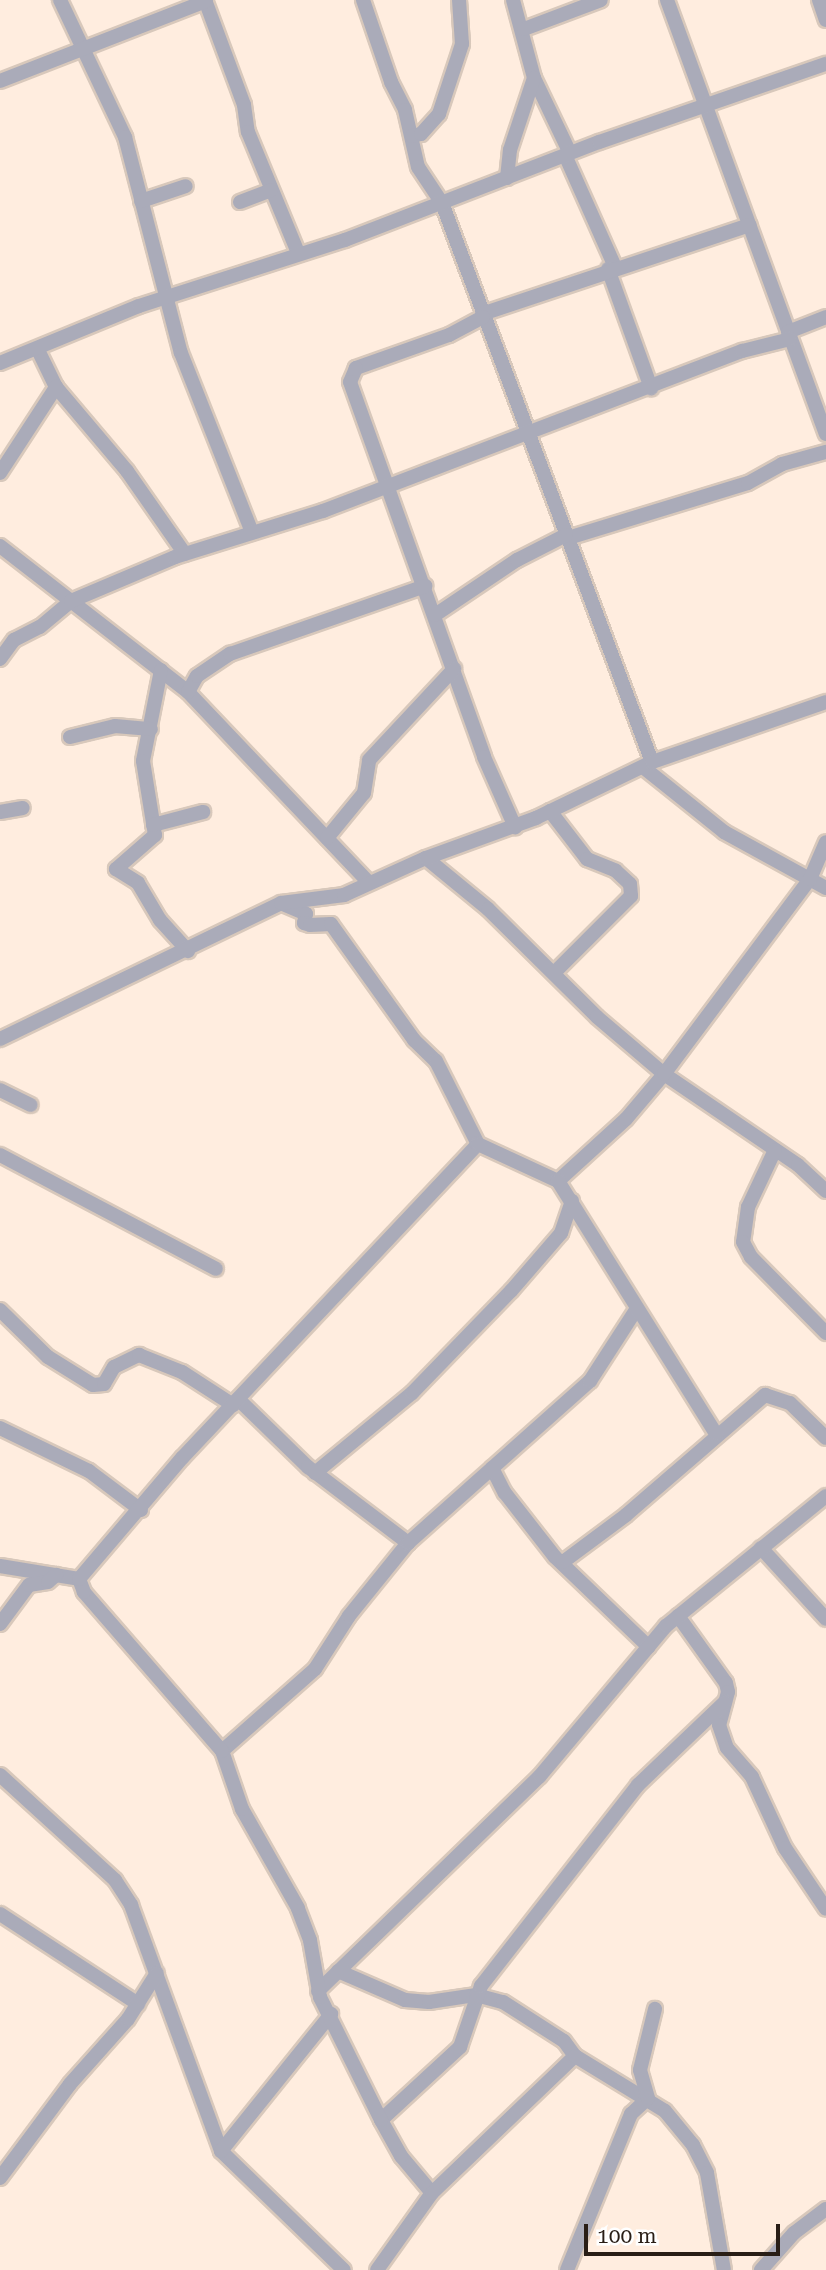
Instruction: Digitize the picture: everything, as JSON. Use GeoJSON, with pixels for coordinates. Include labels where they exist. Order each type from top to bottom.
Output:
{"type":"FeatureCollection","features":[{"type":"Feature","properties":{"kind":"street"},"geometry":{"type":"LineString","coordinates":[[60,0],[125,137],[169,296],[169,316],[252,532]]}},
{"type":"Feature","properties":{"kind":"street"},"geometry":{"type":"LineString","coordinates":[[0,81],[53,57],[84,51],[206,0],[271,190],[298,253]]}},
{"type":"Feature","properties":{"kind":"street"},"geometry":{"type":"LineString","coordinates":[[363,0],[412,136],[418,167],[442,203],[567,537],[647,765],[724,832],[826,888]]}},
{"type":"Feature","properties":{"kind":"street"},"geometry":{"type":"LineString","coordinates":[[412,136],[421,134],[439,114],[462,44],[459,0]]}},
{"type":"Feature","properties":{"kind":"street"},"geometry":{"type":"LineString","coordinates":[[513,0],[524,29],[534,78],[611,268],[651,388]]}},
{"type":"Feature","properties":{"kind":"street"},"geometry":{"type":"LineString","coordinates":[[524,29],[601,0]]}},
{"type":"Feature","properties":{"kind":"street"},"geometry":{"type":"LineString","coordinates":[[667,0],[709,106],[826,434]]}},
{"type":"Feature","properties":{"kind":"street"},"geometry":{"type":"LineString","coordinates":[[818,0],[826,20]]}},
{"type":"Feature","properties":{"kind":"street"},"geometry":{"type":"LineString","coordinates":[[0,363],[169,296],[442,203],[567,154],[826,64]]}},
{"type":"Feature","properties":{"kind":"street"},"geometry":{"type":"LineString","coordinates":[[507,178],[510,150],[534,78]]}},
{"type":"Feature","properties":{"kind":"street"},"geometry":{"type":"LineString","coordinates":[[141,201],[186,186]]}},
{"type":"Feature","properties":{"kind":"street"},"geometry":{"type":"LineString","coordinates":[[240,202],[271,190]]}},
{"type":"Feature","properties":{"kind":"street"},"geometry":{"type":"LineString","coordinates":[[514,827],[484,757],[425,586],[386,484],[351,373],[483,316],[611,268],[750,225]]}},
{"type":"Feature","properties":{"kind":"street"},"geometry":{"type":"LineString","coordinates":[[0,659],[14,640],[40,627],[71,601],[185,554],[323,511],[386,484],[651,388],[789,335],[826,317]]}},
{"type":"Feature","properties":{"kind":"street"},"geometry":{"type":"LineString","coordinates":[[37,350],[56,387],[127,471],[185,554]]}},
{"type":"Feature","properties":{"kind":"street"},"geometry":{"type":"LineString","coordinates":[[0,473],[56,387]]}},
{"type":"Feature","properties":{"kind":"street"},"geometry":{"type":"LineString","coordinates":[[435,615],[517,560],[567,537],[748,483],[782,464],[826,452]]}},
{"type":"Feature","properties":{"kind":"street"},"geometry":{"type":"LineString","coordinates":[[0,546],[188,692],[368,882]]}},
{"type":"Feature","properties":{"kind":"street"},"geometry":{"type":"LineString","coordinates":[[188,692],[197,676],[230,654],[425,586]]}},
{"type":"Feature","properties":{"kind":"street"},"geometry":{"type":"LineString","coordinates":[[327,838],[364,793],[369,760],[454,669]]}},
{"type":"Feature","properties":{"kind":"street"},"geometry":{"type":"LineString","coordinates":[[161,670],[143,761],[155,835],[116,869],[138,883],[160,920],[188,951]]}},
{"type":"Feature","properties":{"kind":"street"},"geometry":{"type":"LineString","coordinates":[[0,1039],[188,951],[281,903],[344,895],[426,858],[514,827],[647,765],[826,702]]}},
{"type":"Feature","properties":{"kind":"street"},"geometry":{"type":"LineString","coordinates":[[70,737],[115,726],[151,729]]}},
{"type":"Feature","properties":{"kind":"street"},"geometry":{"type":"LineString","coordinates":[[0,812],[23,808]]}},
{"type":"Feature","properties":{"kind":"street"},"geometry":{"type":"LineString","coordinates":[[550,811],[587,859],[616,871],[630,884],[631,896],[555,972]]}},
{"type":"Feature","properties":{"kind":"street"},"geometry":{"type":"LineString","coordinates":[[153,825],[203,812]]}},
{"type":"Feature","properties":{"kind":"street"},"geometry":{"type":"LineString","coordinates":[[558,1181],[626,1119],[664,1074],[810,879],[826,842]]}},
{"type":"Feature","properties":{"kind":"street"},"geometry":{"type":"LineString","coordinates":[[426,858],[555,972],[597,1017],[664,1074],[775,1150],[826,1191]]}},
{"type":"Feature","properties":{"kind":"street"},"geometry":{"type":"LineString","coordinates":[[281,903],[306,914],[304,923],[331,924],[345,949],[414,1040],[436,1061],[478,1144],[558,1181],[636,1310],[716,1434]]}},
{"type":"Feature","properties":{"kind":"street"},"geometry":{"type":"LineString","coordinates":[[0,1090],[31,1105]]}},
{"type":"Feature","properties":{"kind":"street"},"geometry":{"type":"LineString","coordinates":[[79,1579],[141,1510],[183,1457],[478,1144]]}},
{"type":"Feature","properties":{"kind":"street"},"geometry":{"type":"LineString","coordinates":[[775,1150],[748,1208],[743,1242],[751,1258],[826,1333]]}},
{"type":"Feature","properties":{"kind":"street"},"geometry":{"type":"LineString","coordinates":[[0,1155],[216,1269]]}},
{"type":"Feature","properties":{"kind":"street"},"geometry":{"type":"LineString","coordinates":[[315,1473],[412,1393],[511,1291],[561,1233],[572,1201]]}},
{"type":"Feature","properties":{"kind":"street"},"geometry":{"type":"LineString","coordinates":[[0,1310],[48,1357],[93,1385],[104,1384],[114,1367],[139,1355],[182,1372],[235,1402],[315,1473],[408,1543]]}},
{"type":"Feature","properties":{"kind":"street"},"geometry":{"type":"LineString","coordinates":[[222,1751],[316,1670],[349,1616],[408,1543],[590,1381],[636,1310]]}},
{"type":"Feature","properties":{"kind":"street"},"geometry":{"type":"LineString","coordinates":[[563,1562],[626,1515],[753,1403],[774,1395],[807,1418],[826,1438]]}},
{"type":"Feature","properties":{"kind":"street"},"geometry":{"type":"LineString","coordinates":[[0,1428],[89,1471],[141,1510]]}},
{"type":"Feature","properties":{"kind":"street"},"geometry":{"type":"LineString","coordinates":[[492,1468],[505,1493],[563,1562],[649,1647]]}},
{"type":"Feature","properties":{"kind":"street"},"geometry":{"type":"LineString","coordinates":[[318,1991],[540,1776],[678,1616],[826,1496]]}},
{"type":"Feature","properties":{"kind":"street"},"geometry":{"type":"LineString","coordinates":[[761,1548],[826,1619]]}},
{"type":"Feature","properties":{"kind":"street"},"geometry":{"type":"LineString","coordinates":[[0,1566],[79,1579]]}},
{"type":"Feature","properties":{"kind":"street"},"geometry":{"type":"LineString","coordinates":[[0,1624],[29,1585],[48,1582],[56,1575]]}},
{"type":"Feature","properties":{"kind":"street"},"geometry":{"type":"LineString","coordinates":[[79,1579],[92,1602],[222,1751],[243,1809],[298,1908],[310,1940],[318,1991],[401,2156],[432,2193]]}},
{"type":"Feature","properties":{"kind":"street"},"geometry":{"type":"LineString","coordinates":[[678,1616],[726,1683],[719,1726],[727,1748],[752,1777],[785,1848],[826,1909]]}},
{"type":"Feature","properties":{"kind":"street"},"geometry":{"type":"LineString","coordinates":[[381,2120],[460,2048],[476,1995],[638,1785],[725,1702]]}},
{"type":"Feature","properties":{"kind":"street"},"geometry":{"type":"LineString","coordinates":[[0,1775],[115,1880],[131,1905],[221,2151],[344,2270]]}},
{"type":"Feature","properties":{"kind":"street"},"geometry":{"type":"LineString","coordinates":[[0,1914],[138,2004]]}},
{"type":"Feature","properties":{"kind":"street"},"geometry":{"type":"LineString","coordinates":[[338,1971],[405,2000],[429,2002],[476,1995],[503,2002],[564,2041],[575,2056],[648,2098],[665,2111],[693,2145],[707,2173],[724,2270]]}},
{"type":"Feature","properties":{"kind":"street"},"geometry":{"type":"LineString","coordinates":[[0,2178],[138,2004],[157,1973]]}},
{"type":"Feature","properties":{"kind":"street"},"geometry":{"type":"LineString","coordinates":[[648,2098],[640,2070],[655,2009]]}},
{"type":"Feature","properties":{"kind":"street"},"geometry":{"type":"LineString","coordinates":[[221,2151],[331,2014]]}},
{"type":"Feature","properties":{"kind":"street"},"geometry":{"type":"LineString","coordinates":[[377,2270],[432,2193],[575,2056]]}},
{"type":"Feature","properties":{"kind":"street"},"geometry":{"type":"LineString","coordinates":[[567,2270],[631,2114],[648,2098]]}},
{"type":"Feature","properties":{"kind":"street"},"geometry":{"type":"LineString","coordinates":[[761,2270],[794,2233],[826,2209]]}}]}
